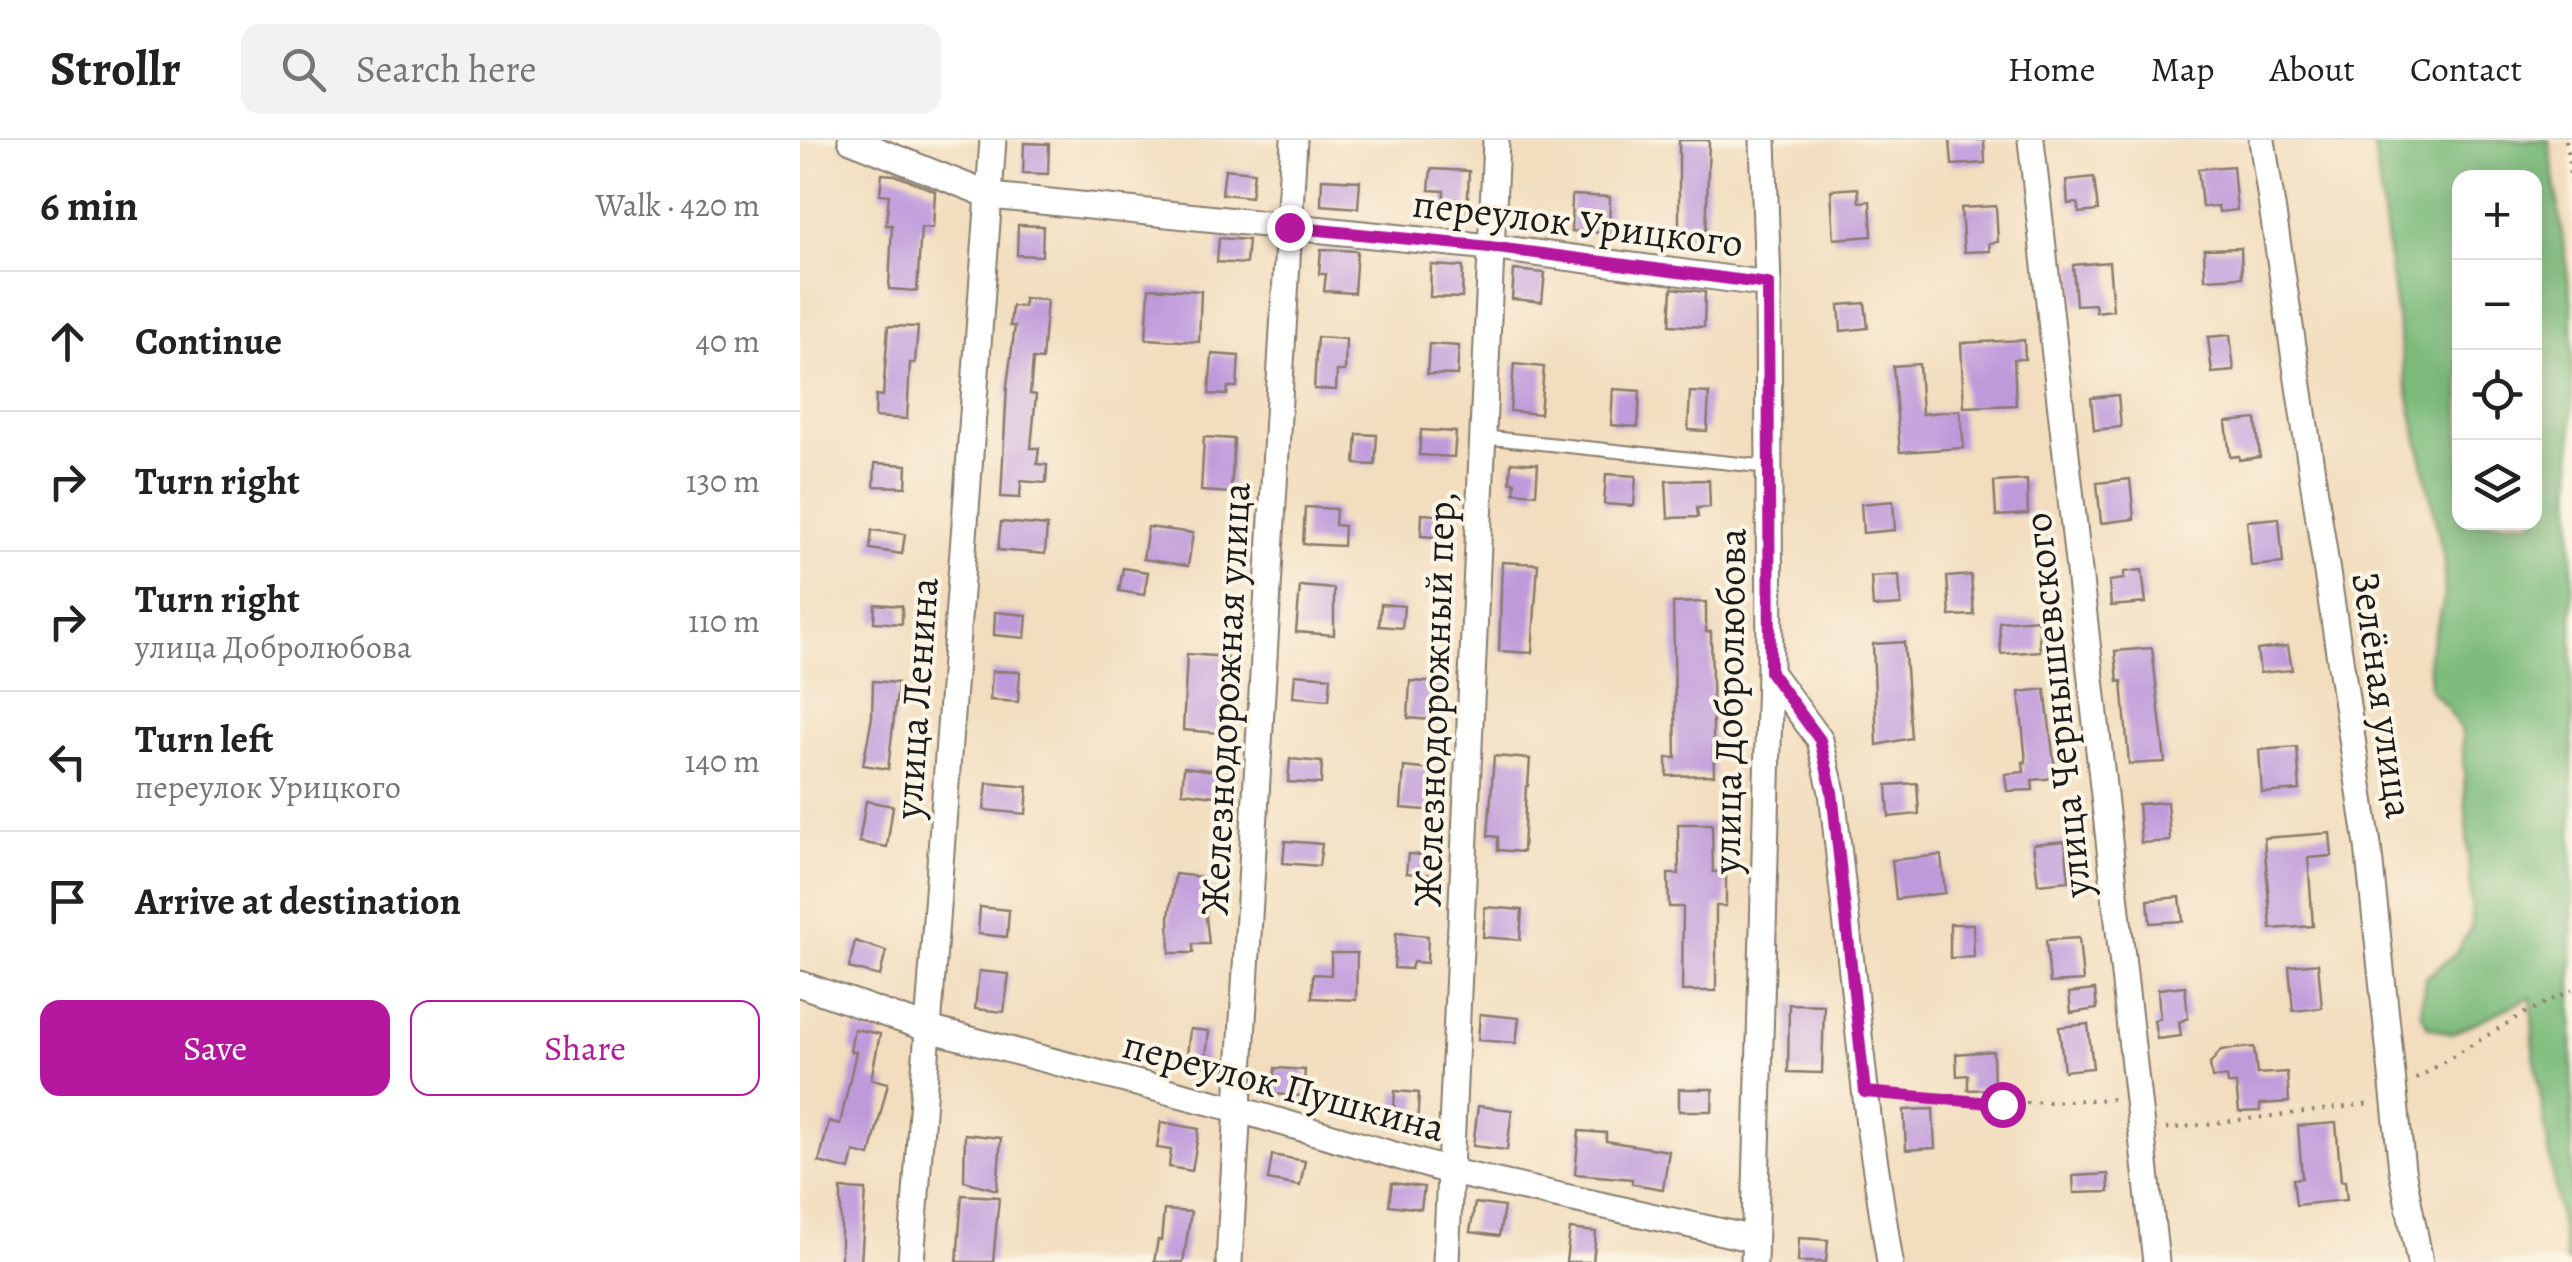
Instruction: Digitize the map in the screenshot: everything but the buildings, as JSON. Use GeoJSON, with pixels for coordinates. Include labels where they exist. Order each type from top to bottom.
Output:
{"type":"FeatureCollection","features":[{"type":"Feature","properties":{"kind":"street","name":"переулок Урицкого"},"geometry":{"type":"LineString","coordinates":[[851,140],[992,196],[1490,247],[1768,284]]}},
{"type":"Feature","properties":{"kind":"street","name":"улица Ленина"},"geometry":{"type":"LineString","coordinates":[[911,1262],[994,140]]}},
{"type":"Feature","properties":{"kind":"street","name":"Железнодорожная улица"},"geometry":{"type":"LineString","coordinates":[[1230,1262],[1294,140]]}},
{"type":"Feature","properties":{"kind":"street","name":"Железнодорожный пер,"},"geometry":{"type":"LineString","coordinates":[[1446,1262],[1496,140]]}},
{"type":"Feature","properties":{"kind":"street","name":"улица Добролюбова"},"geometry":{"type":"LineString","coordinates":[[1754,1250],[1770,672],[1768,284],[1763,140]]}},
{"type":"Feature","properties":{"kind":"street","name":"улица Чернышевского"},"geometry":{"type":"LineString","coordinates":[[2031,140],[2156,1262]]}},
{"type":"Feature","properties":{"kind":"street","name":"Зелёная улица"},"geometry":{"type":"LineString","coordinates":[[2262,140],[2368,845],[2402,1170],[2420,1262]]}},
{"type":"Feature","properties":{"kind":"street"},"geometry":{"type":"LineString","coordinates":[[1770,672],[1820,740],[1832,792],[1865,1092],[1890,1262]]}},
{"type":"Feature","properties":{"kind":"street","name":"переулок Пушкина"},"geometry":{"type":"LineString","coordinates":[[800,984],[929,1029],[1754,1250]]}},
{"type":"Feature","properties":{"kind":"lane"},"geometry":{"type":"LineString","coordinates":[[1482,438],[1769,467]]}},
{"type":"Feature","properties":{"kind":"path"},"geometry":{"type":"LineString","coordinates":[[2566,140],[2572,197]]}},
{"type":"Feature","properties":{"kind":"path"},"geometry":{"type":"LineString","coordinates":[[2143,1132],[2394,1097],[2521,1015],[2572,990]]}},
{"type":"Feature","properties":{"kind":"path"},"geometry":{"type":"LineString","coordinates":[[1865,1092],[2002,1104],[2139,1098]]}},
{"type":"Feature","properties":{"kind":"green space"},"geometry":{"type":"Polygon","coordinates":[[[2373,140],[2549,140],[2572,307],[2572,1262],[2566,1262],[2534,1054],[2531,997],[2451,1034],[2428,1027],[2421,1012],[2425,978],[2456,953],[2472,926],[2462,731],[2430,690],[2428,654],[2443,605],[2445,564],[2406,384],[2373,140]]]}},
{"type":"Feature","properties":{"kind":"route"},"geometry":{"type":"LineString","coordinates":[[1289,227],[1490,247],[1768,284],[1770,672],[1820,740],[1832,792],[1865,1092],[2002,1104]]}}]}
